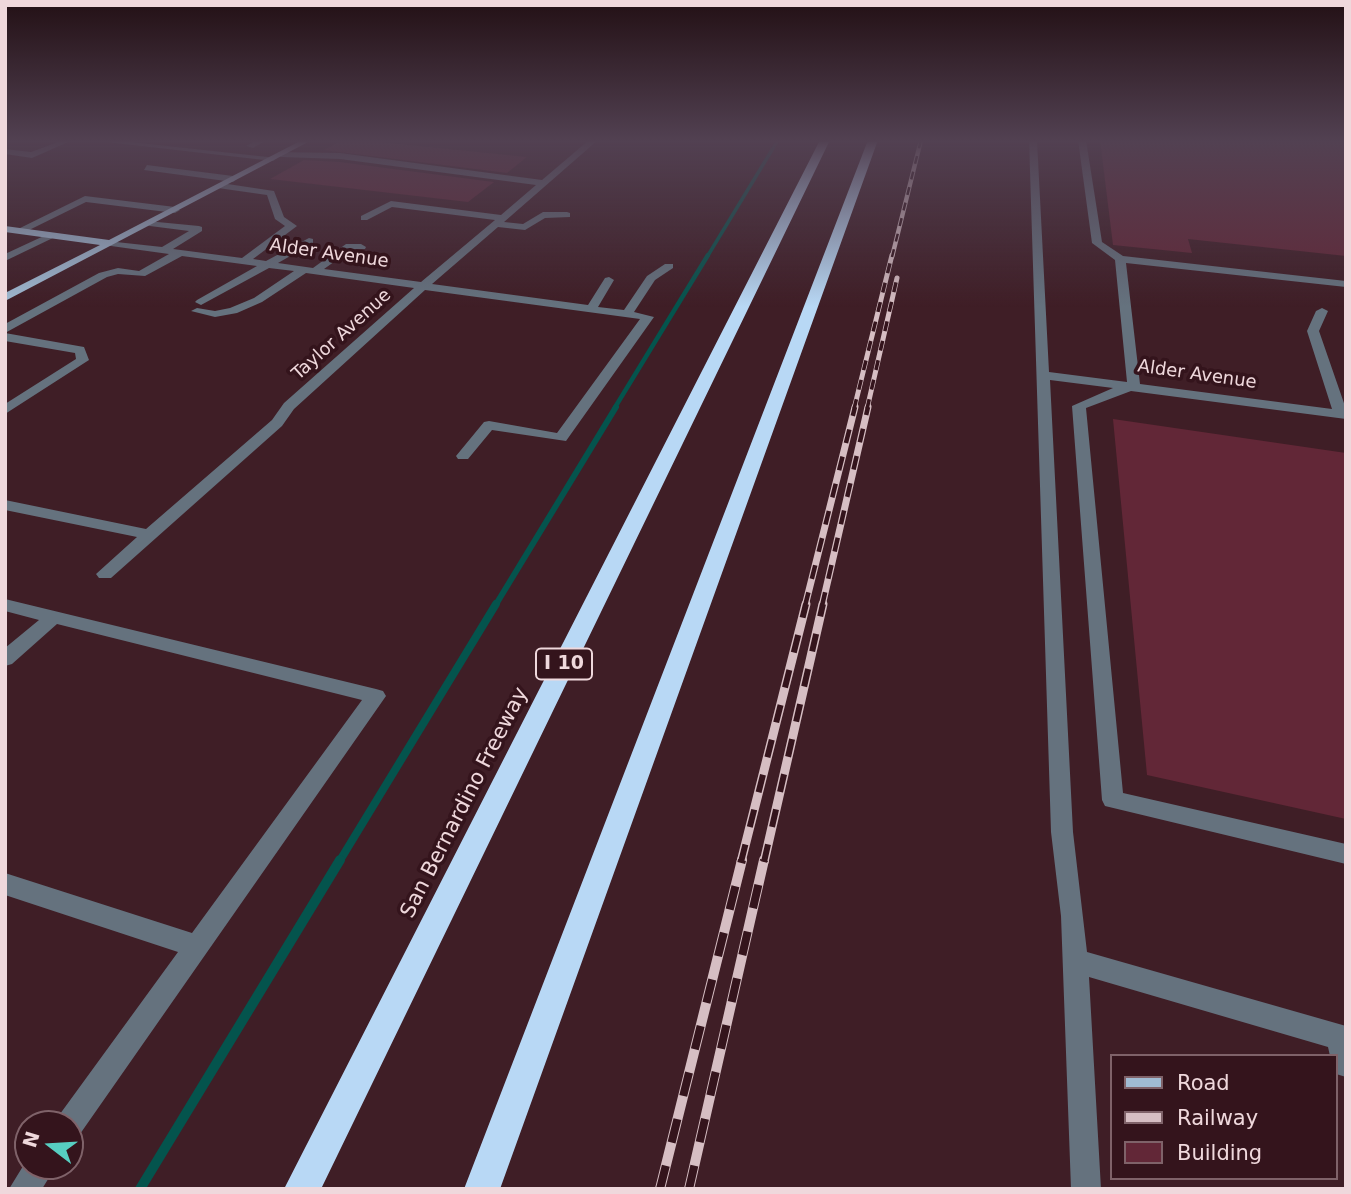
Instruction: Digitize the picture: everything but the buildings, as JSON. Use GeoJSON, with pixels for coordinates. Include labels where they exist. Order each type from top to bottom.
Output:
{"type":"FeatureCollection","features":[{"type":"Feature","properties":{"kind":"highway","name":"San Bernardino Freeway"},"geometry":{"type":"LineString","coordinates":[[302,1189],[797,196]]}},
{"type":"Feature","properties":{"kind":"highway"},"geometry":{"type":"LineString","coordinates":[[482,1189],[852,196]]}},
{"type":"Feature","properties":{"kind":"main road"},"geometry":{"type":"LineString","coordinates":[[5,298],[202,196]]}},
{"type":"Feature","properties":{"kind":"main road","name":"Alder Avenue"},"geometry":{"type":"LineString","coordinates":[[5,229],[111,243]]}},
{"type":"Feature","properties":{"kind":"street"},"geometry":{"type":"LineString","coordinates":[[243,262],[292,226],[280,219],[272,196]]}},
{"type":"Feature","properties":{"kind":"street","name":"Taylor Avenue"},"geometry":{"type":"LineString","coordinates":[[104,574],[277,424],[289,406],[529,196]]}},
{"type":"Feature","properties":{"kind":"street"},"geometry":{"type":"LineString","coordinates":[[1035,196],[1062,832],[1075,961],[1086,1189]]}},
{"type":"Feature","properties":{"kind":"street"},"geometry":{"type":"LineString","coordinates":[[1090,196],[1097,243],[1120,259],[1346,284]]}},
{"type":"Feature","properties":{"kind":"street"},"geometry":{"type":"LineString","coordinates":[[19,231],[85,200],[175,210]]}},
{"type":"Feature","properties":{"kind":"street"},"geometry":{"type":"LineString","coordinates":[[364,218],[391,204],[525,227],[543,215],[567,215]]}},
{"type":"Feature","properties":{"kind":"street"},"geometry":{"type":"LineString","coordinates":[[150,223],[199,229],[162,251]]}},
{"type":"Feature","properties":{"kind":"street"},"geometry":{"type":"LineString","coordinates":[[5,258],[52,236]]}},
{"type":"Feature","properties":{"kind":"street"},"geometry":{"type":"LineString","coordinates":[[309,240],[269,265],[232,282],[199,307],[215,314],[233,310],[258,300],[350,246],[361,247]]}},
{"type":"Feature","properties":{"kind":"street","name":"Alder Avenue"},"geometry":{"type":"LineString","coordinates":[[111,243],[648,317],[561,438],[489,425],[463,456]]}},
{"type":"Feature","properties":{"kind":"street"},"geometry":{"type":"LineString","coordinates":[[5,329],[103,275],[118,271],[141,274],[179,253]]}},
{"type":"Feature","properties":{"kind":"street"},"geometry":{"type":"LineString","coordinates":[[1120,259],[1135,385],[1079,407],[1113,800],[1346,854]]}},
{"type":"Feature","properties":{"kind":"street"},"geometry":{"type":"LineString","coordinates":[[626,314],[651,278],[669,266]]}},
{"type":"Feature","properties":{"kind":"street"},"geometry":{"type":"LineString","coordinates":[[591,309],[609,280]]}},
{"type":"Feature","properties":{"kind":"street"},"geometry":{"type":"LineString","coordinates":[[1322,312],[1313,331],[1343,415]]}},
{"type":"Feature","properties":{"kind":"street"},"geometry":{"type":"LineString","coordinates":[[5,337],[80,350],[83,360],[5,410]]}},
{"type":"Feature","properties":{"kind":"street","name":"Alder Avenue"},"geometry":{"type":"LineString","coordinates":[[1043,375],[1135,385],[1343,415]]}},
{"type":"Feature","properties":{"kind":"street"},"geometry":{"type":"LineString","coordinates":[[5,390],[29,395]]}},
{"type":"Feature","properties":{"kind":"street"},"geometry":{"type":"LineString","coordinates":[[5,505],[149,535]]}},
{"type":"Feature","properties":{"kind":"street"},"geometry":{"type":"LineString","coordinates":[[5,605],[376,696],[80,1110]]}},
{"type":"Feature","properties":{"kind":"street"},"geometry":{"type":"LineString","coordinates":[[5,659],[54,617]]}},
{"type":"Feature","properties":{"kind":"street"},"geometry":{"type":"LineString","coordinates":[[5,884],[197,946]]}},
{"type":"Feature","properties":{"kind":"street"},"geometry":{"type":"LineString","coordinates":[[1075,961],[1342,1038],[1346,1064]]}},
{"type":"Feature","properties":{"kind":"waterway"},"geometry":{"type":"LineString","coordinates":[[707,257],[744,196]]}},
{"type":"Feature","properties":{"kind":"waterway"},"geometry":{"type":"LineString","coordinates":[[614,409],[708,255]]}},
{"type":"Feature","properties":{"kind":"waterway"},"geometry":{"type":"LineString","coordinates":[[495,606],[616,407]]}},
{"type":"Feature","properties":{"kind":"waterway"},"geometry":{"type":"LineString","coordinates":[[339,862],[496,604]]}},
{"type":"Feature","properties":{"kind":"waterway"},"geometry":{"type":"LineString","coordinates":[[140,1189],[340,860]]}},
{"type":"Feature","properties":{"kind":"railway"},"geometry":{"type":"LineString","coordinates":[[892,257],[907,196]]}},
{"type":"Feature","properties":{"kind":"railway"},"geometry":{"type":"LineString","coordinates":[[854,409],[892,255]]}},
{"type":"Feature","properties":{"kind":"railway"},"geometry":{"type":"LineString","coordinates":[[867,409],[897,278]]}},
{"type":"Feature","properties":{"kind":"railway"},"geometry":{"type":"LineString","coordinates":[[805,606],[855,407]]}},
{"type":"Feature","properties":{"kind":"railway"},"geometry":{"type":"LineString","coordinates":[[822,606],[868,407]]}},
{"type":"Feature","properties":{"kind":"railway"},"geometry":{"type":"LineString","coordinates":[[741,862],[806,604]]}},
{"type":"Feature","properties":{"kind":"railway"},"geometry":{"type":"LineString","coordinates":[[764,862],[823,604]]}},
{"type":"Feature","properties":{"kind":"railway"},"geometry":{"type":"LineString","coordinates":[[660,1189],[742,860]]}},
{"type":"Feature","properties":{"kind":"railway"},"geometry":{"type":"LineString","coordinates":[[689,1189],[764,860]]}}]}
